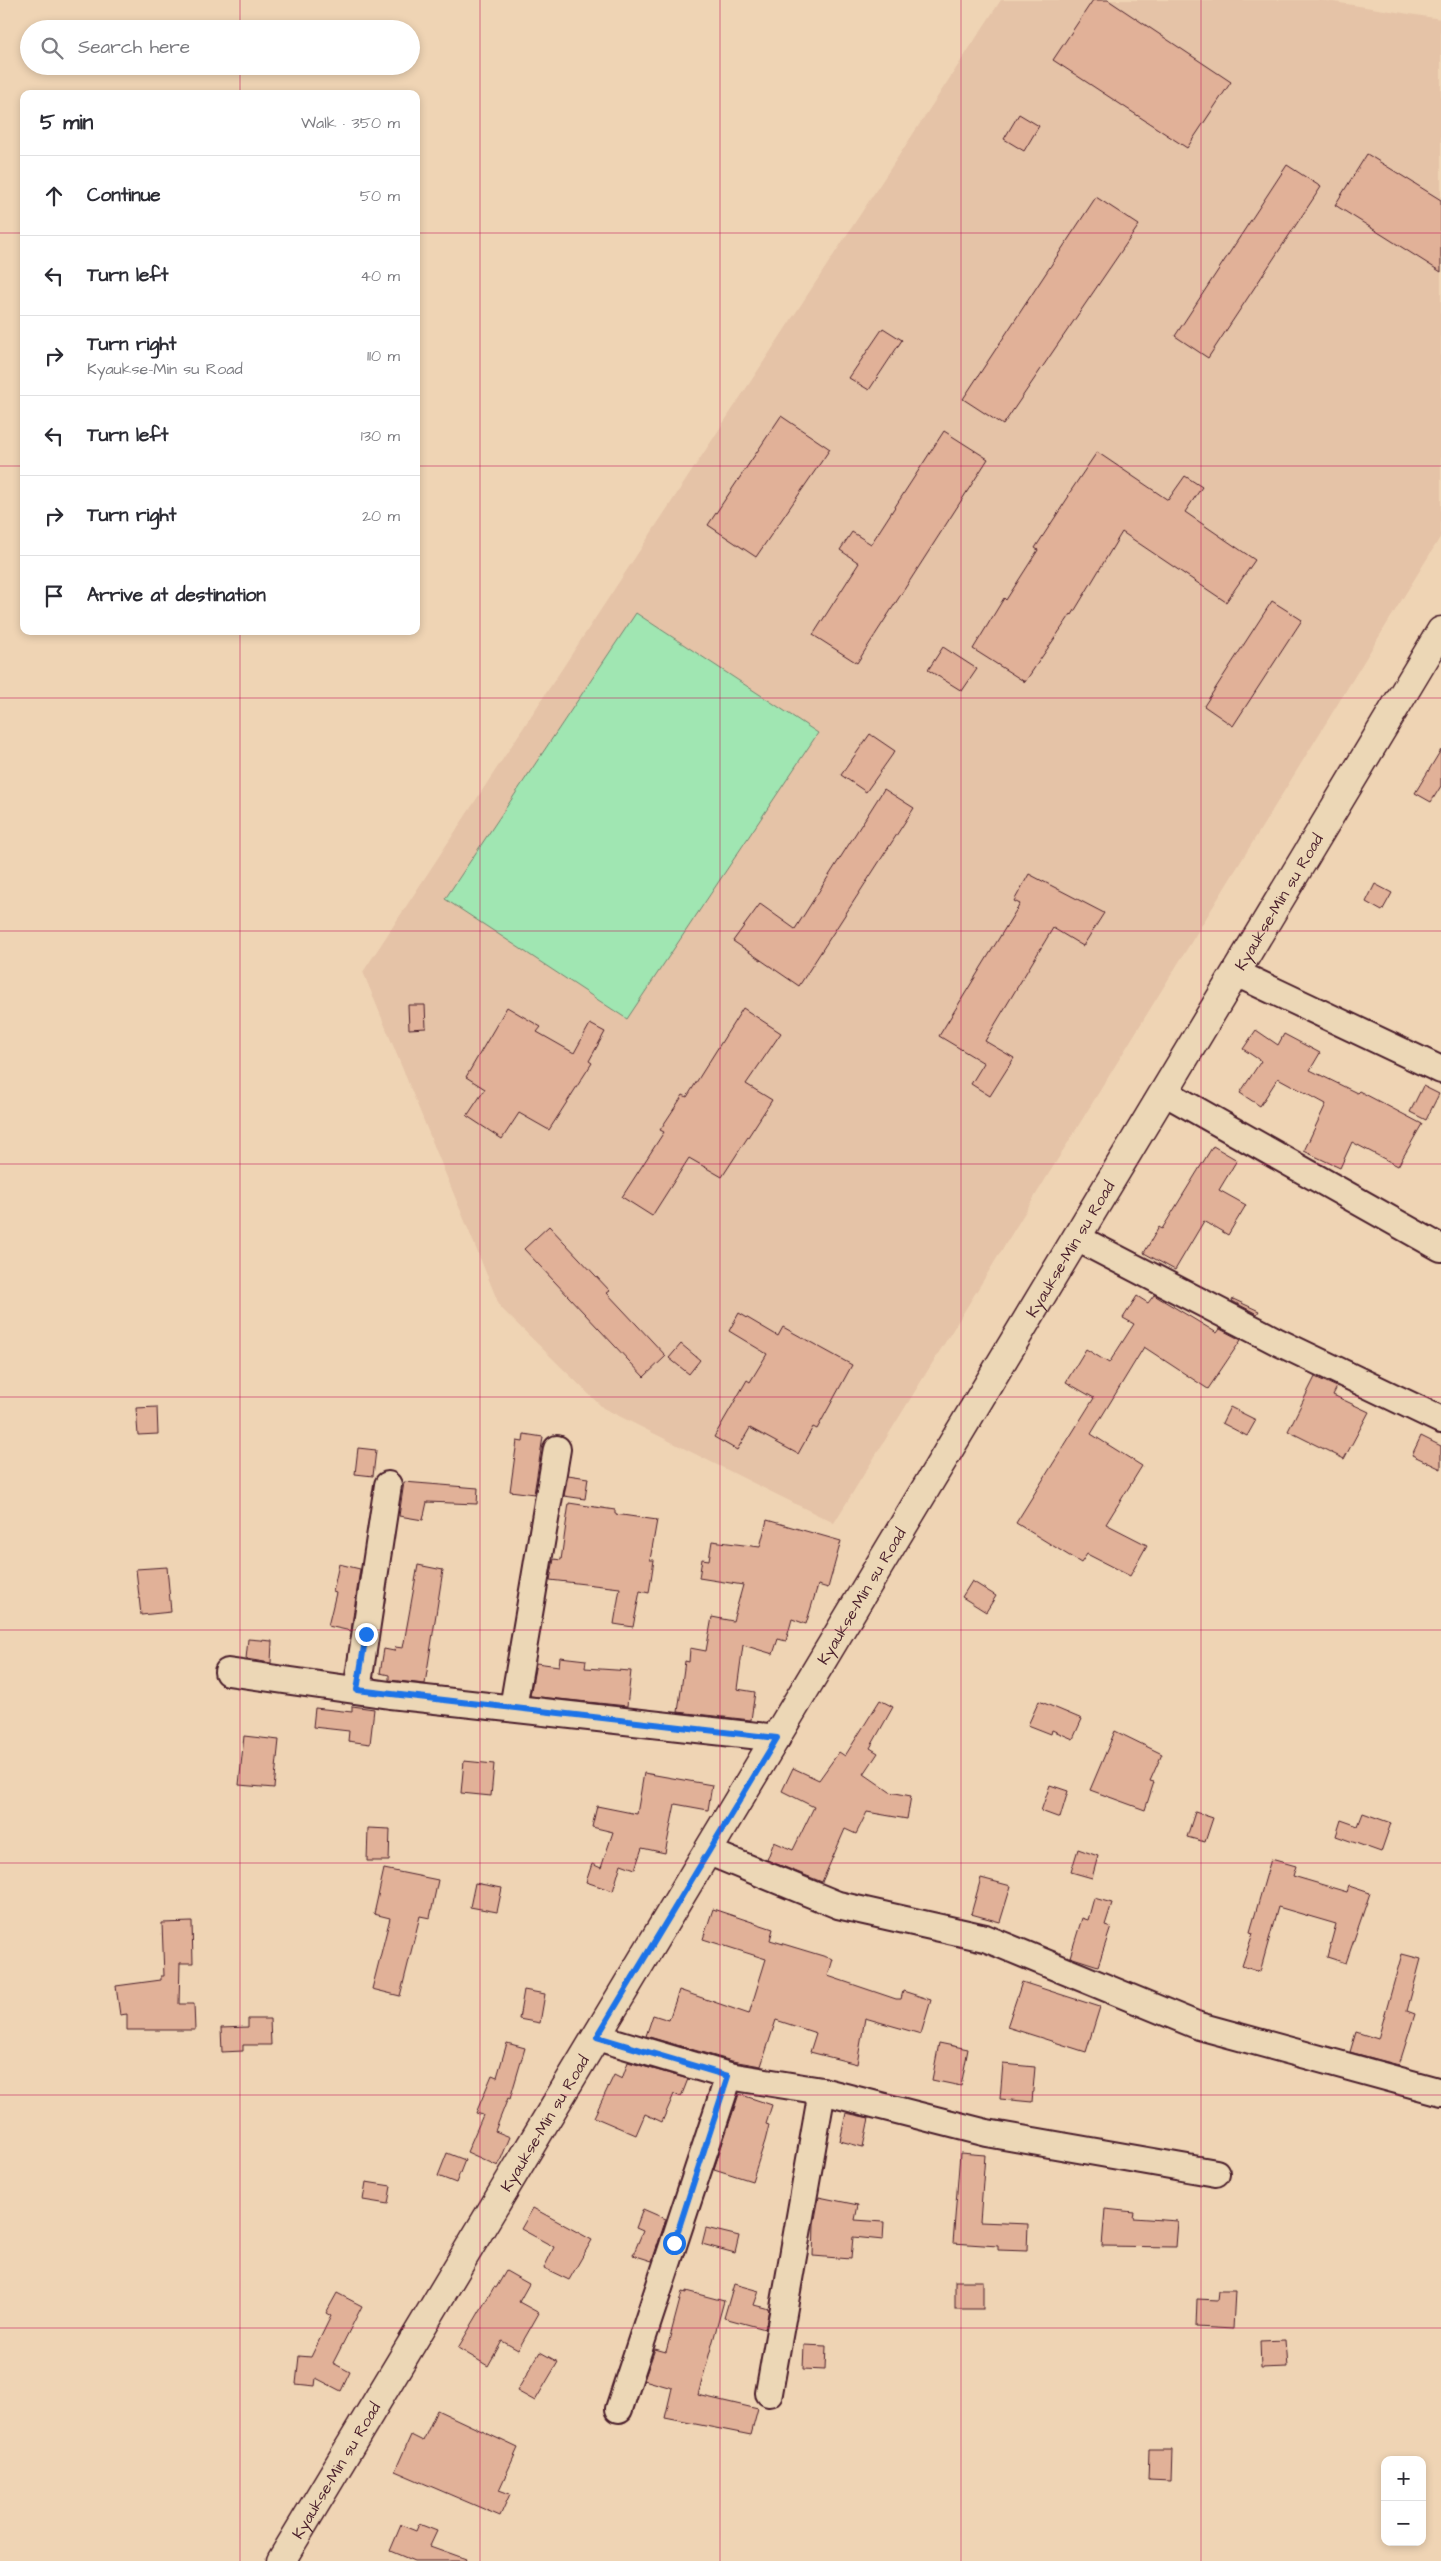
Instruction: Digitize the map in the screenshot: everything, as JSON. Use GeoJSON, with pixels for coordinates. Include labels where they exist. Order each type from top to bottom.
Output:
{"type":"FeatureCollection","features":[{"type":"Feature","properties":{"kind":"street","name":"Kyaukse-Min su Road"},"geometry":{"type":"LineString","coordinates":[[281,2561],[709,1852],[1441,631]]}},
{"type":"Feature","properties":{"kind":"street"},"geometry":{"type":"LineString","coordinates":[[1236,973],[1441,1070]]}},
{"type":"Feature","properties":{"kind":"street"},"geometry":{"type":"LineString","coordinates":[[1164,1092],[1441,1248]]}},
{"type":"Feature","properties":{"kind":"street"},"geometry":{"type":"LineString","coordinates":[[1077,1238],[1278,1342],[1441,1420]]}},
{"type":"Feature","properties":{"kind":"street"},"geometry":{"type":"LineString","coordinates":[[513,1708],[557,1449]]}},
{"type":"Feature","properties":{"kind":"street"},"geometry":{"type":"LineString","coordinates":[[357,1690],[388,1485]]}},
{"type":"Feature","properties":{"kind":"street"},"geometry":{"type":"LineString","coordinates":[[228,1672],[357,1690],[777,1738]]}},
{"type":"Feature","properties":{"kind":"street"},"geometry":{"type":"LineString","coordinates":[[709,1852],[838,1905],[984,1938],[1199,2026],[1441,2092]]}},
{"type":"Feature","properties":{"kind":"street"},"geometry":{"type":"LineString","coordinates":[[597,2037],[728,2076],[822,2091],[987,2133],[1216,2173]]}},
{"type":"Feature","properties":{"kind":"street"},"geometry":{"type":"LineString","coordinates":[[620,2409],[728,2076]]}},
{"type":"Feature","properties":{"kind":"street"},"geometry":{"type":"LineString","coordinates":[[769,2393],[822,2091]]}},
{"type":"Feature","properties":{"kind":"shaded area"},"geometry":{"type":"Polygon","coordinates":[[[1001,0],[1321,0],[1441,19],[1441,536],[834,1523],[603,1408],[500,1307],[363,972],[1001,0]]]}},
{"type":"Feature","properties":{"kind":"green space"},"geometry":{"type":"Polygon","coordinates":[[[636,613],[818,733],[627,1019],[445,899],[636,613]]]}},
{"type":"Feature","properties":{"kind":"building"},"geometry":{"type":"Polygon","coordinates":[[[1093,0],[1108,0],[1231,82],[1187,148],[1053,60],[1093,0]]]}},
{"type":"Feature","properties":{"kind":"building"},"geometry":{"type":"Polygon","coordinates":[[[1019,114],[1039,126],[1024,151],[1004,139],[1019,114]]]}},
{"type":"Feature","properties":{"kind":"building"},"geometry":{"type":"Polygon","coordinates":[[[1367,154],[1441,200],[1441,272],[1335,205],[1367,154]]]}},
{"type":"Feature","properties":{"kind":"building"},"geometry":{"type":"Polygon","coordinates":[[[1287,165],[1321,187],[1208,358],[1175,336],[1287,165]]]}},
{"type":"Feature","properties":{"kind":"building"},"geometry":{"type":"Polygon","coordinates":[[[1096,197],[1139,225],[1003,425],[963,399],[1096,197]]]}},
{"type":"Feature","properties":{"kind":"building"},"geometry":{"type":"Polygon","coordinates":[[[883,328],[902,340],[869,390],[849,378],[883,328]]]}},
{"type":"Feature","properties":{"kind":"building"},"geometry":{"type":"Polygon","coordinates":[[[781,416],[830,449],[756,557],[708,525],[781,416]]]}},
{"type":"Feature","properties":{"kind":"building"},"geometry":{"type":"Polygon","coordinates":[[[944,431],[988,459],[857,663],[813,635],[859,563],[840,550],[852,532],[871,544],[944,431]]]}},
{"type":"Feature","properties":{"kind":"building"},"geometry":{"type":"Polygon","coordinates":[[[1097,452],[1168,500],[1185,476],[1202,487],[1185,512],[1255,560],[1226,602],[1122,532],[1072,615],[1025,682],[973,649],[1004,598],[1006,600],[1038,550],[1035,548],[1097,452]]]}},
{"type":"Feature","properties":{"kind":"building"},"geometry":{"type":"Polygon","coordinates":[[[1272,601],[1302,620],[1233,726],[1204,706],[1272,601]]]}},
{"type":"Feature","properties":{"kind":"building"},"geometry":{"type":"Polygon","coordinates":[[[943,647],[977,669],[962,691],[928,670],[943,647]]]}},
{"type":"Feature","properties":{"kind":"building"},"geometry":{"type":"Polygon","coordinates":[[[870,734],[895,751],[866,792],[841,775],[870,734]]]}},
{"type":"Feature","properties":{"kind":"building"},"geometry":{"type":"Polygon","coordinates":[[[1441,750],[1441,786],[1431,802],[1415,793],[1441,750]]]}},
{"type":"Feature","properties":{"kind":"building"},"geometry":{"type":"Polygon","coordinates":[[[884,789],[914,808],[799,986],[733,941],[760,904],[795,929],[884,789]]]}},
{"type":"Feature","properties":{"kind":"building"},"geometry":{"type":"Polygon","coordinates":[[[1029,874],[1104,913],[1083,946],[1053,928],[985,1041],[1014,1058],[990,1096],[971,1084],[984,1063],[939,1036],[1020,904],[1014,901],[1029,874]]]}},
{"type":"Feature","properties":{"kind":"building"},"geometry":{"type":"Polygon","coordinates":[[[1375,884],[1392,893],[1382,911],[1366,902],[1375,884]]]}},
{"type":"Feature","properties":{"kind":"building"},"geometry":{"type":"Polygon","coordinates":[[[408,1005],[425,1005],[426,1028],[409,1029],[408,1005]]]}},
{"type":"Feature","properties":{"kind":"building"},"geometry":{"type":"Polygon","coordinates":[[[507,1007],[541,1027],[537,1032],[574,1053],[590,1024],[605,1032],[589,1061],[592,1063],[549,1130],[519,1113],[502,1139],[467,1116],[485,1089],[466,1077],[507,1007]]]}},
{"type":"Feature","properties":{"kind":"building"},"geometry":{"type":"Polygon","coordinates":[[[743,1008],[781,1033],[746,1084],[772,1100],[722,1177],[689,1158],[652,1216],[622,1197],[664,1132],[660,1130],[683,1095],[687,1097],[743,1008]]]}},
{"type":"Feature","properties":{"kind":"building"},"geometry":{"type":"Polygon","coordinates":[[[1256,1030],[1278,1045],[1284,1034],[1320,1053],[1310,1070],[1357,1093],[1359,1091],[1422,1124],[1398,1166],[1352,1142],[1340,1168],[1304,1151],[1326,1104],[1278,1078],[1260,1106],[1240,1093],[1261,1061],[1243,1049],[1256,1030]]]}},
{"type":"Feature","properties":{"kind":"building"},"geometry":{"type":"Polygon","coordinates":[[[1423,1086],[1439,1094],[1426,1120],[1410,1112],[1423,1086]]]}},
{"type":"Feature","properties":{"kind":"building"},"geometry":{"type":"Polygon","coordinates":[[[1213,1146],[1237,1160],[1219,1190],[1246,1205],[1228,1235],[1204,1221],[1175,1270],[1144,1253],[1159,1227],[1162,1229],[1213,1146]]]}},
{"type":"Feature","properties":{"kind":"building"},"geometry":{"type":"Polygon","coordinates":[[[549,1226],[610,1291],[607,1293],[666,1356],[644,1377],[524,1249],[549,1226]]]}},
{"type":"Feature","properties":{"kind":"building"},"geometry":{"type":"Polygon","coordinates":[[[1154,1295],[1217,1333],[1220,1329],[1241,1340],[1208,1389],[1144,1347],[1091,1434],[1142,1466],[1106,1524],[1147,1545],[1130,1576],[1087,1554],[1081,1563],[1016,1523],[1094,1398],[1066,1382],[1086,1349],[1109,1363],[1134,1324],[1123,1318],[1137,1296],[1148,1303],[1154,1295]]]}},
{"type":"Feature","properties":{"kind":"building"},"geometry":{"type":"Polygon","coordinates":[[[1233,1299],[1259,1311],[1257,1314],[1232,1301],[1233,1299]]]}},
{"type":"Feature","properties":{"kind":"building"},"geometry":{"type":"Polygon","coordinates":[[[739,1313],[778,1336],[783,1327],[852,1365],[817,1429],[813,1427],[798,1454],[750,1428],[737,1450],[714,1437],[747,1380],[750,1382],[767,1354],[729,1331],[739,1313]]]}},
{"type":"Feature","properties":{"kind":"building"},"geometry":{"type":"Polygon","coordinates":[[[681,1344],[700,1360],[689,1374],[669,1358],[681,1344]]]}},
{"type":"Feature","properties":{"kind":"building"},"geometry":{"type":"Polygon","coordinates":[[[1315,1377],[1337,1387],[1333,1395],[1369,1412],[1344,1459],[1288,1431],[1315,1377]]]}},
{"type":"Feature","properties":{"kind":"building"},"geometry":{"type":"Polygon","coordinates":[[[157,1407],[158,1434],[138,1435],[136,1408],[157,1407]]]}},
{"type":"Feature","properties":{"kind":"building"},"geometry":{"type":"Polygon","coordinates":[[[1230,1407],[1256,1420],[1247,1436],[1222,1423],[1230,1407]]]}},
{"type":"Feature","properties":{"kind":"building"},"geometry":{"type":"Polygon","coordinates":[[[524,1434],[543,1437],[534,1494],[510,1491],[517,1441],[523,1442],[524,1434]]]}},
{"type":"Feature","properties":{"kind":"building"},"geometry":{"type":"Polygon","coordinates":[[[1421,1436],[1441,1446],[1441,1469],[1412,1455],[1421,1436]]]}},
{"type":"Feature","properties":{"kind":"building"},"geometry":{"type":"Polygon","coordinates":[[[358,1448],[376,1450],[373,1476],[355,1474],[358,1448]]]}},
{"type":"Feature","properties":{"kind":"building"},"geometry":{"type":"Polygon","coordinates":[[[568,1475],[588,1478],[585,1499],[564,1496],[568,1475]]]}},
{"type":"Feature","properties":{"kind":"building"},"geometry":{"type":"Polygon","coordinates":[[[404,1482],[478,1488],[477,1504],[427,1502],[423,1520],[399,1516],[404,1482]]]}},
{"type":"Feature","properties":{"kind":"building"},"geometry":{"type":"Polygon","coordinates":[[[569,1503],[615,1510],[615,1514],[657,1520],[650,1560],[654,1560],[649,1593],[640,1591],[633,1627],[614,1624],[620,1588],[550,1580],[554,1559],[561,1560],[569,1503]]]}},
{"type":"Feature","properties":{"kind":"building"},"geometry":{"type":"Polygon","coordinates":[[[767,1520],[841,1541],[828,1588],[818,1585],[806,1624],[792,1619],[786,1641],[778,1639],[773,1654],[743,1645],[737,1689],[755,1692],[751,1720],[678,1712],[685,1661],[689,1662],[690,1648],[706,1651],[712,1617],[733,1621],[743,1585],[699,1578],[702,1559],[709,1560],[712,1541],[760,1547],[767,1520]]]}},
{"type":"Feature","properties":{"kind":"building"},"geometry":{"type":"Polygon","coordinates":[[[339,1564],[360,1569],[351,1631],[328,1626],[336,1593],[333,1592],[339,1564]]]}},
{"type":"Feature","properties":{"kind":"building"},"geometry":{"type":"Polygon","coordinates":[[[418,1565],[443,1570],[425,1684],[389,1680],[389,1675],[380,1673],[384,1649],[394,1651],[395,1647],[403,1648],[418,1565]]]}},
{"type":"Feature","properties":{"kind":"building"},"geometry":{"type":"Polygon","coordinates":[[[167,1567],[171,1612],[141,1615],[136,1569],[167,1567]]]}},
{"type":"Feature","properties":{"kind":"building"},"geometry":{"type":"Polygon","coordinates":[[[972,1581],[996,1596],[986,1612],[962,1597],[972,1581]]]}},
{"type":"Feature","properties":{"kind":"building"},"geometry":{"type":"Polygon","coordinates":[[[248,1639],[272,1641],[271,1663],[246,1659],[248,1639]]]}},
{"type":"Feature","properties":{"kind":"building"},"geometry":{"type":"Polygon","coordinates":[[[560,1657],[586,1660],[585,1668],[631,1671],[627,1706],[530,1696],[536,1663],[559,1666],[560,1657]]]}},
{"type":"Feature","properties":{"kind":"building"},"geometry":{"type":"Polygon","coordinates":[[[880,1700],[893,1707],[870,1748],[878,1753],[864,1774],[890,1792],[911,1796],[907,1819],[867,1812],[856,1834],[845,1829],[822,1882],[767,1860],[774,1842],[793,1850],[814,1807],[782,1791],[793,1768],[819,1780],[839,1752],[845,1756],[880,1700]]]}},
{"type":"Feature","properties":{"kind":"building"},"geometry":{"type":"Polygon","coordinates":[[[1039,1701],[1082,1719],[1073,1739],[1052,1730],[1051,1734],[1028,1725],[1039,1701]]]}},
{"type":"Feature","properties":{"kind":"building"},"geometry":{"type":"Polygon","coordinates":[[[352,1706],[374,1709],[370,1744],[348,1741],[349,1731],[313,1727],[315,1708],[352,1712],[352,1706]]]}},
{"type":"Feature","properties":{"kind":"building"},"geometry":{"type":"Polygon","coordinates":[[[1115,1731],[1162,1754],[1150,1781],[1154,1782],[1145,1810],[1090,1790],[1115,1731]]]}},
{"type":"Feature","properties":{"kind":"building"},"geometry":{"type":"Polygon","coordinates":[[[244,1736],[279,1740],[274,1788],[239,1785],[244,1736]]]}},
{"type":"Feature","properties":{"kind":"building"},"geometry":{"type":"Polygon","coordinates":[[[464,1761],[494,1764],[491,1796],[461,1793],[464,1761]]]}},
{"type":"Feature","properties":{"kind":"building"},"geometry":{"type":"Polygon","coordinates":[[[644,1773],[712,1785],[708,1810],[675,1804],[665,1853],[642,1848],[635,1869],[621,1864],[613,1891],[586,1882],[592,1864],[601,1868],[613,1832],[592,1827],[597,1806],[637,1814],[644,1773]]]}},
{"type":"Feature","properties":{"kind":"building"},"geometry":{"type":"Polygon","coordinates":[[[1050,1785],[1068,1791],[1060,1818],[1041,1811],[1050,1785]]]}},
{"type":"Feature","properties":{"kind":"building"},"geometry":{"type":"Polygon","coordinates":[[[1195,1812],[1213,1818],[1205,1842],[1187,1837],[1195,1812]]]}},
{"type":"Feature","properties":{"kind":"building"},"geometry":{"type":"Polygon","coordinates":[[[1363,1813],[1391,1823],[1381,1852],[1336,1836],[1341,1820],[1358,1826],[1363,1813]]]}},
{"type":"Feature","properties":{"kind":"building"},"geometry":{"type":"Polygon","coordinates":[[[368,1828],[390,1829],[389,1861],[367,1861],[368,1828]]]}},
{"type":"Feature","properties":{"kind":"building"},"geometry":{"type":"Polygon","coordinates":[[[1078,1849],[1098,1856],[1092,1878],[1071,1872],[1078,1849]]]}},
{"type":"Feature","properties":{"kind":"building"},"geometry":{"type":"Polygon","coordinates":[[[1271,1859],[1296,1866],[1293,1876],[1347,1892],[1349,1886],[1370,1893],[1346,1963],[1327,1957],[1336,1924],[1278,1907],[1260,1972],[1242,1966],[1253,1933],[1250,1932],[1271,1859]]]}},
{"type":"Feature","properties":{"kind":"building"},"geometry":{"type":"Polygon","coordinates":[[[384,1869],[438,1880],[430,1918],[420,1916],[400,1996],[372,1989],[390,1918],[374,1914],[384,1869]]]}},
{"type":"Feature","properties":{"kind":"building"},"geometry":{"type":"Polygon","coordinates":[[[981,1878],[1011,1886],[1000,1922],[971,1914],[981,1878]]]}},
{"type":"Feature","properties":{"kind":"building"},"geometry":{"type":"Polygon","coordinates":[[[475,1883],[502,1888],[497,1912],[470,1907],[475,1883]]]}},
{"type":"Feature","properties":{"kind":"building"},"geometry":{"type":"Polygon","coordinates":[[[1094,1898],[1112,1903],[1105,1925],[1111,1927],[1098,1966],[1070,1957],[1082,1918],[1088,1920],[1094,1898]]]}},
{"type":"Feature","properties":{"kind":"building"},"geometry":{"type":"Polygon","coordinates":[[[713,1909],[773,1929],[770,1940],[833,1959],[828,1976],[896,1999],[901,1999],[903,1991],[931,2000],[921,2034],[865,2018],[857,2064],[810,2052],[816,2033],[776,2020],[761,2066],[732,2061],[646,2036],[653,2015],[669,2020],[679,1990],[749,2014],[766,1959],[703,1939],[713,1909]]]}},
{"type":"Feature","properties":{"kind":"building"},"geometry":{"type":"Polygon","coordinates":[[[192,1922],[193,1963],[180,1963],[179,2004],[194,2004],[195,2030],[127,2030],[127,2014],[120,2015],[116,1986],[161,1980],[161,1976],[164,1976],[162,1923],[192,1922]]]}},
{"type":"Feature","properties":{"kind":"building"},"geometry":{"type":"Polygon","coordinates":[[[1402,1954],[1421,1959],[1407,2011],[1415,2014],[1399,2065],[1350,2052],[1356,2032],[1378,2039],[1402,1954]]]}},
{"type":"Feature","properties":{"kind":"building"},"geometry":{"type":"Polygon","coordinates":[[[1022,1982],[1100,2007],[1086,2052],[1007,2027],[1022,1982]]]}},
{"type":"Feature","properties":{"kind":"building"},"geometry":{"type":"Polygon","coordinates":[[[524,1990],[545,1994],[540,2023],[519,2019],[524,1990]]]}},
{"type":"Feature","properties":{"kind":"building"},"geometry":{"type":"Polygon","coordinates":[[[248,2019],[270,2019],[271,2045],[243,2045],[243,2051],[222,2052],[221,2028],[248,2027],[248,2019]]]}},
{"type":"Feature","properties":{"kind":"building"},"geometry":{"type":"Polygon","coordinates":[[[507,2043],[525,2048],[510,2099],[508,2098],[495,2131],[510,2137],[498,2166],[467,2152],[483,2115],[476,2113],[492,2075],[497,2077],[507,2043]]]}},
{"type":"Feature","properties":{"kind":"building"},"geometry":{"type":"Polygon","coordinates":[[[939,2043],[968,2049],[961,2086],[932,2080],[939,2043]]]}},
{"type":"Feature","properties":{"kind":"building"},"geometry":{"type":"Polygon","coordinates":[[[628,2062],[688,2079],[681,2097],[674,2094],[662,2122],[645,2114],[636,2135],[594,2117],[614,2075],[622,2079],[628,2062]]]}},
{"type":"Feature","properties":{"kind":"building"},"geometry":{"type":"Polygon","coordinates":[[[1003,2064],[1035,2067],[1032,2102],[1000,2099],[1003,2064]]]}},
{"type":"Feature","properties":{"kind":"building"},"geometry":{"type":"Polygon","coordinates":[[[739,2094],[772,2105],[766,2124],[769,2125],[765,2141],[752,2181],[714,2169],[739,2094]]]}},
{"type":"Feature","properties":{"kind":"building"},"geometry":{"type":"Polygon","coordinates":[[[846,2113],[869,2118],[863,2147],[840,2141],[846,2113]]]}},
{"type":"Feature","properties":{"kind":"building"},"geometry":{"type":"Polygon","coordinates":[[[447,2153],[465,2160],[456,2183],[438,2176],[447,2153]]]}},
{"type":"Feature","properties":{"kind":"building"},"geometry":{"type":"Polygon","coordinates":[[[960,2153],[985,2155],[980,2222],[1028,2224],[1027,2251],[998,2250],[998,2246],[953,2243],[960,2153]]]}},
{"type":"Feature","properties":{"kind":"building"},"geometry":{"type":"Polygon","coordinates":[[[366,2182],[391,2186],[388,2204],[363,2200],[366,2182]]]}},
{"type":"Feature","properties":{"kind":"building"},"geometry":{"type":"Polygon","coordinates":[[[819,2197],[858,2205],[855,2220],[884,2222],[883,2240],[853,2237],[851,2259],[813,2256],[814,2224],[819,2197]]]}},
{"type":"Feature","properties":{"kind":"building"},"geometry":{"type":"Polygon","coordinates":[[[533,2208],[592,2240],[569,2280],[544,2268],[554,2247],[521,2229],[533,2208]]]}},
{"type":"Feature","properties":{"kind":"building"},"geometry":{"type":"Polygon","coordinates":[[[643,2209],[666,2219],[652,2261],[633,2255],[643,2231],[636,2228],[643,2209]]]}},
{"type":"Feature","properties":{"kind":"building"},"geometry":{"type":"Polygon","coordinates":[[[1105,2209],[1134,2212],[1133,2218],[1178,2221],[1176,2247],[1102,2246],[1105,2209]]]}},
{"type":"Feature","properties":{"kind":"building"},"geometry":{"type":"Polygon","coordinates":[[[706,2228],[739,2236],[735,2253],[702,2244],[706,2228]]]}},
{"type":"Feature","properties":{"kind":"building"},"geometry":{"type":"Polygon","coordinates":[[[506,2271],[529,2284],[519,2302],[539,2313],[518,2350],[502,2341],[488,2366],[458,2348],[494,2287],[496,2288],[506,2271]]]}},
{"type":"Feature","properties":{"kind":"building"},"geometry":{"type":"Polygon","coordinates":[[[955,2281],[983,2281],[983,2309],[955,2309],[955,2281]]]}},
{"type":"Feature","properties":{"kind":"building"},"geometry":{"type":"Polygon","coordinates":[[[734,2284],[759,2291],[754,2305],[769,2309],[765,2329],[724,2318],[734,2284]]]}},
{"type":"Feature","properties":{"kind":"building"},"geometry":{"type":"Polygon","coordinates":[[[686,2291],[724,2301],[698,2395],[758,2409],[751,2435],[665,2418],[672,2388],[644,2380],[655,2349],[666,2352],[682,2292],[686,2293],[686,2291]]]}},
{"type":"Feature","properties":{"kind":"building"},"geometry":{"type":"Polygon","coordinates":[[[1219,2291],[1235,2291],[1233,2329],[1196,2327],[1197,2299],[1218,2300],[1219,2291]]]}},
{"type":"Feature","properties":{"kind":"building"},"geometry":{"type":"Polygon","coordinates":[[[337,2293],[362,2306],[333,2363],[350,2372],[341,2391],[316,2378],[315,2386],[296,2384],[299,2356],[311,2357],[331,2316],[326,2313],[337,2293]]]}},
{"type":"Feature","properties":{"kind":"building"},"geometry":{"type":"Polygon","coordinates":[[[1285,2340],[1287,2367],[1261,2368],[1260,2341],[1285,2340]]]}},
{"type":"Feature","properties":{"kind":"building"},"geometry":{"type":"Polygon","coordinates":[[[804,2345],[826,2346],[825,2370],[803,2369],[804,2345]]]}},
{"type":"Feature","properties":{"kind":"building"},"geometry":{"type":"Polygon","coordinates":[[[540,2352],[558,2362],[535,2401],[517,2391],[540,2352]]]}},
{"type":"Feature","properties":{"kind":"building"},"geometry":{"type":"Polygon","coordinates":[[[437,2410],[518,2448],[499,2490],[510,2494],[500,2516],[395,2471],[411,2435],[423,2441],[437,2410]]]}},
{"type":"Feature","properties":{"kind":"building"},"geometry":{"type":"Polygon","coordinates":[[[1149,2450],[1172,2450],[1171,2481],[1148,2480],[1149,2450]]]}},
{"type":"Feature","properties":{"kind":"building"},"geometry":{"type":"Polygon","coordinates":[[[419,2524],[437,2531],[430,2546],[466,2559],[465,2561],[414,2561],[390,2551],[401,2525],[416,2531],[419,2524]]]}},
{"type":"Feature","properties":{"kind":"route"},"geometry":{"type":"LineString","coordinates":[[366,1634],[357,1690],[777,1738],[597,2037],[728,2076],[674,2243]]}}]}
